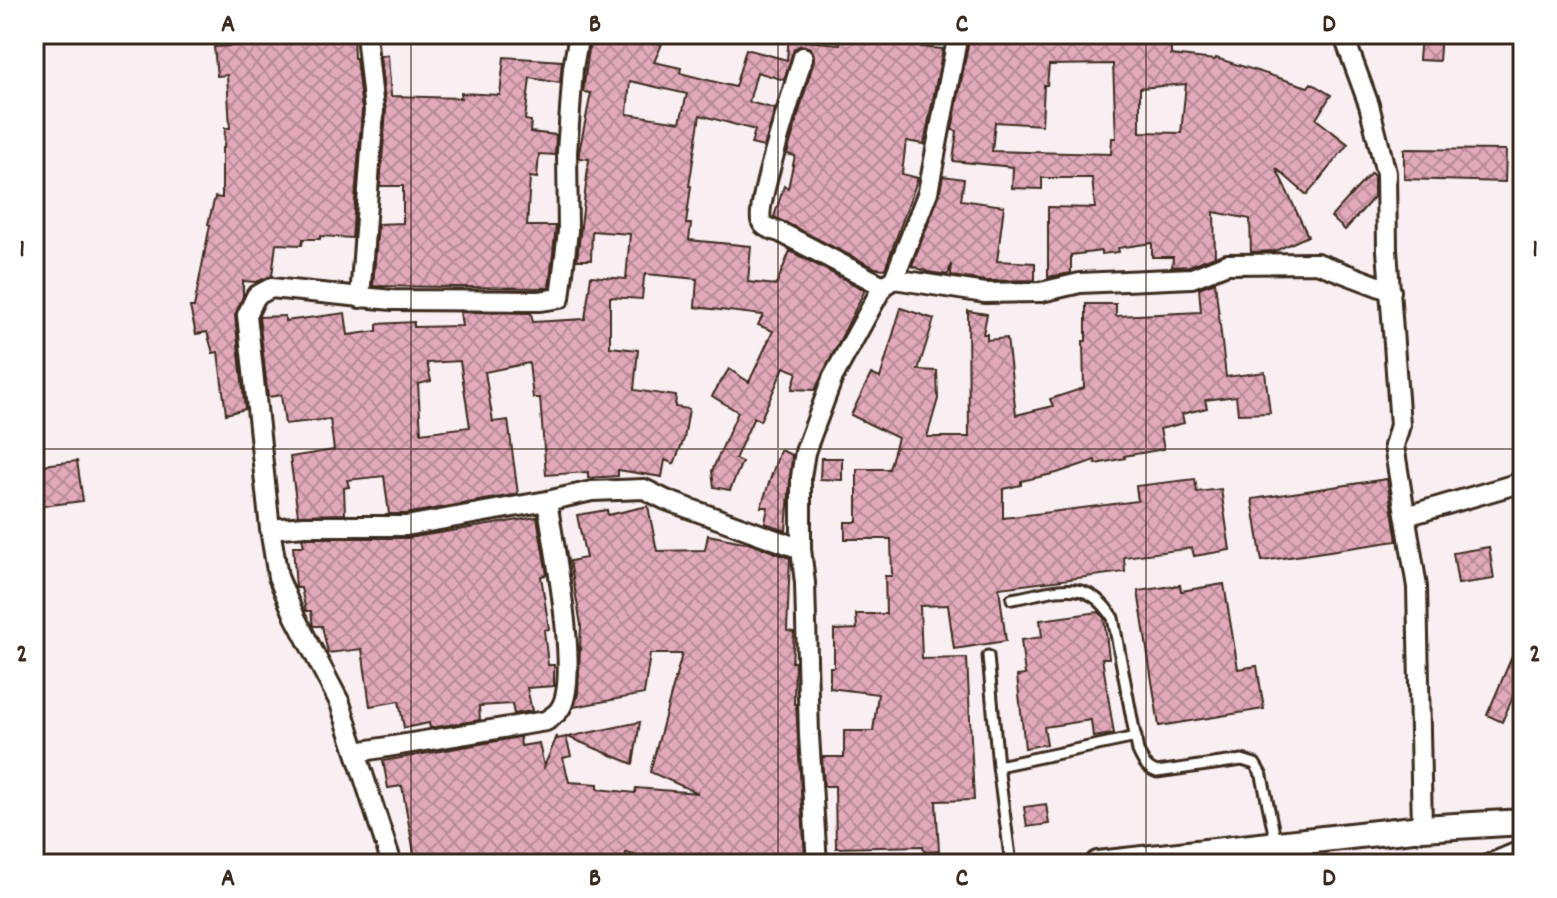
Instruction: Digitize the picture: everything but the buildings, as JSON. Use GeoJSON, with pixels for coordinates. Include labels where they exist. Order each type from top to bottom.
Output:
{"type":"FeatureCollection","features":[{"type":"Feature","properties":{"kind":"street"},"geometry":{"type":"LineString","coordinates":[[360,298],[374,110],[366,34]]}},
{"type":"Feature","properties":{"kind":"street"},"geometry":{"type":"LineString","coordinates":[[392,864],[340,703],[295,617],[278,577],[247,315],[256,296],[271,288],[360,298],[511,301],[560,298],[568,231],[567,152],[573,68],[579,34]]}},
{"type":"Feature","properties":{"kind":"street"},"geometry":{"type":"LineString","coordinates":[[817,864],[801,549],[801,477],[805,452],[833,377],[889,282],[928,192],[958,34]]}},
{"type":"Feature","properties":{"kind":"street"},"geometry":{"type":"LineString","coordinates":[[1343,34],[1369,105],[1386,173],[1400,425],[1394,446],[1417,587],[1422,828]]}},
{"type":"Feature","properties":{"kind":"street"},"geometry":{"type":"LineString","coordinates":[[803,57],[761,206],[760,220],[766,227],[889,282],[985,293],[1041,292],[1080,283],[1192,278],[1227,264],[1317,263],[1391,291]]}},
{"type":"Feature","properties":{"kind":"street"},"geometry":{"type":"LineString","coordinates":[[1406,516],[1523,482]]}},
{"type":"Feature","properties":{"kind":"street"},"geometry":{"type":"LineString","coordinates":[[270,529],[406,526],[592,491],[644,489],[666,500],[801,549]]}},
{"type":"Feature","properties":{"kind":"street"},"geometry":{"type":"LineString","coordinates":[[357,752],[546,721],[561,709],[569,679],[547,501]]}},
{"type":"Feature","properties":{"kind":"street"},"geometry":{"type":"LineString","coordinates":[[1098,864],[1207,857],[1276,843],[1422,828],[1523,822]]}},
{"type":"Feature","properties":{"kind":"lane"},"geometry":{"type":"LineString","coordinates":[[1012,599],[1079,588],[1093,594],[1106,606],[1113,618],[1136,737],[1149,769],[1157,772],[1242,760],[1255,764],[1262,776],[1276,843]]}},
{"type":"Feature","properties":{"kind":"lane"},"geometry":{"type":"LineString","coordinates":[[988,656],[1011,864]]}},
{"type":"Feature","properties":{"kind":"lane"},"geometry":{"type":"LineString","coordinates":[[998,766],[1136,737]]}},
{"type":"Feature","properties":{"kind":"lane"},"geometry":{"type":"LineString","coordinates":[[1478,864],[1516,848],[1523,841]]}}]}
